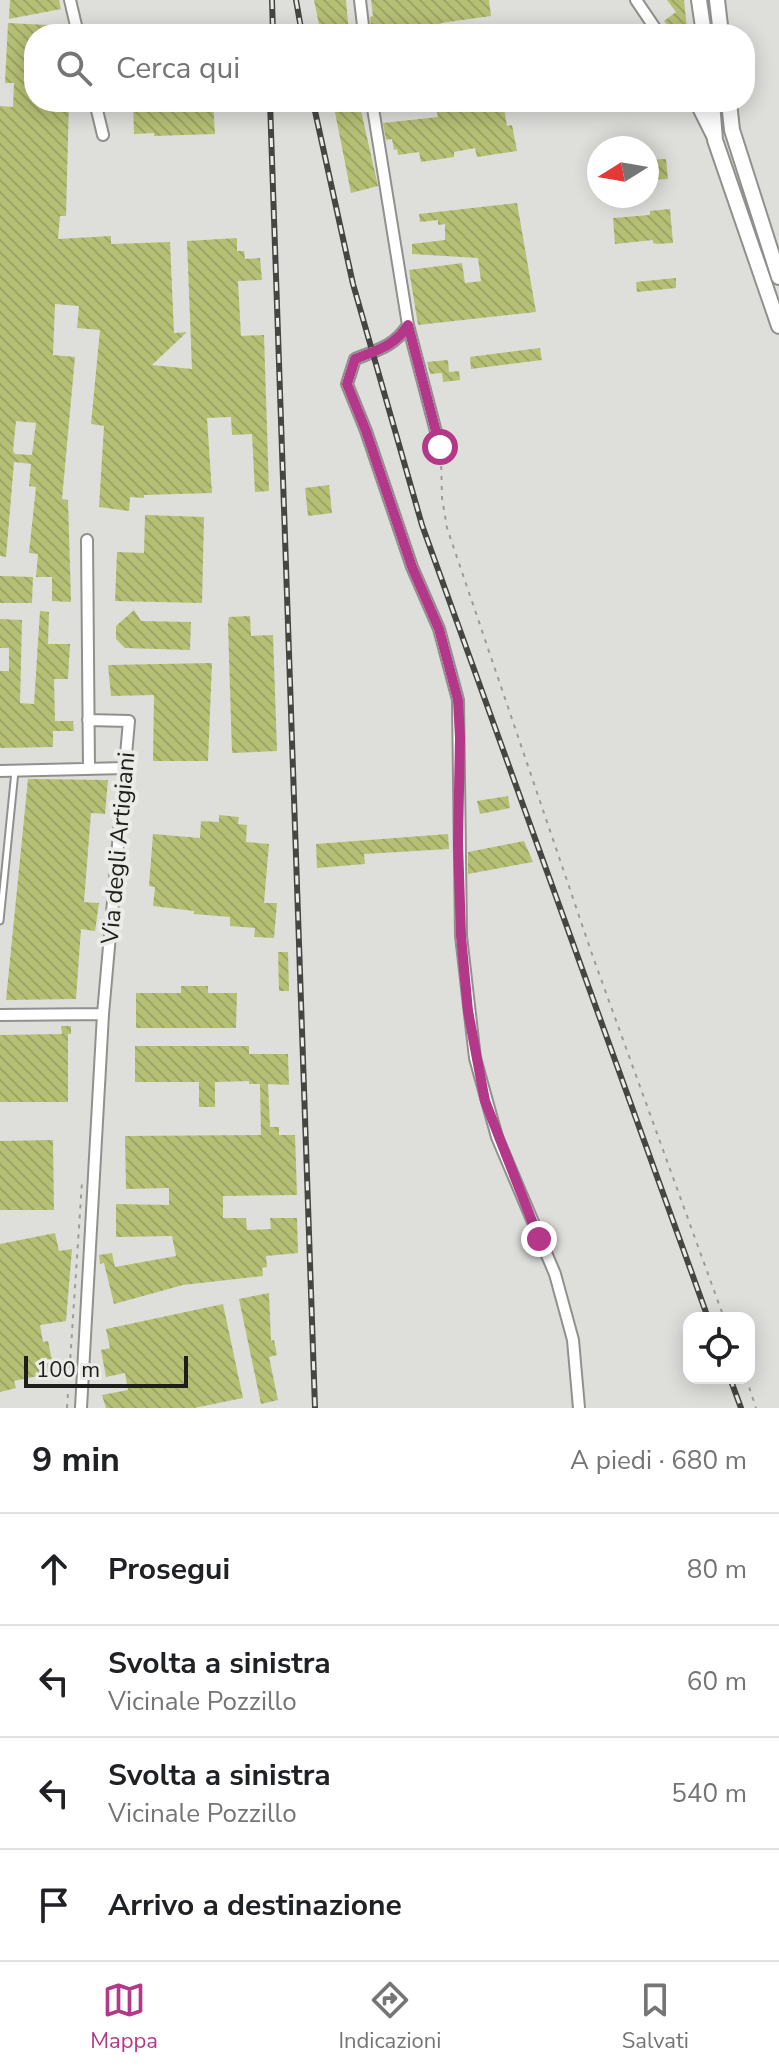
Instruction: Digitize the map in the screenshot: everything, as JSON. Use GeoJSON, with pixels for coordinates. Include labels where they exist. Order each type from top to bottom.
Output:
{"type":"FeatureCollection","features":[{"type":"Feature","properties":{"kind":"street"},"geometry":{"type":"LineString","coordinates":[[70,0],[76,24]]}},
{"type":"Feature","properties":{"kind":"street"},"geometry":{"type":"LineString","coordinates":[[360,0],[363,24]]}},
{"type":"Feature","properties":{"kind":"street"},"geometry":{"type":"LineString","coordinates":[[636,0],[652,24]]}},
{"type":"Feature","properties":{"kind":"street"},"geometry":{"type":"LineString","coordinates":[[699,0],[703,24]]}},
{"type":"Feature","properties":{"kind":"street"},"geometry":{"type":"LineString","coordinates":[[717,0],[720,24]]}},
{"type":"Feature","properties":{"kind":"street"},"geometry":{"type":"LineString","coordinates":[[97,112],[103,135]]}},
{"type":"Feature","properties":{"kind":"street"},"geometry":{"type":"LineString","coordinates":[[374,112],[408,325],[440,447]]}},
{"type":"Feature","properties":{"kind":"street"},"geometry":{"type":"LineString","coordinates":[[700,112],[715,140],[779,326]]}},
{"type":"Feature","properties":{"kind":"street"},"geometry":{"type":"LineString","coordinates":[[713,112],[715,140]]}},
{"type":"Feature","properties":{"kind":"street"},"geometry":{"type":"LineString","coordinates":[[730,112],[732,130],[779,277]]}},
{"type":"Feature","properties":{"kind":"street"},"geometry":{"type":"LineString","coordinates":[[408,325],[399,339],[389,346],[355,359],[347,384],[371,443],[412,567],[439,629],[458,700],[461,936],[475,1058],[497,1137],[555,1274],[573,1340],[579,1408]]}},
{"type":"Feature","properties":{"kind":"street"},"geometry":{"type":"LineString","coordinates":[[87,540],[89,769]]}},
{"type":"Feature","properties":{"kind":"street","name":"Via degli Artigiani"},"geometry":{"type":"LineString","coordinates":[[81,1408],[103,1014],[129,721],[88,720]]}},
{"type":"Feature","properties":{"kind":"street"},"geometry":{"type":"LineString","coordinates":[[0,771],[126,768]]}},
{"type":"Feature","properties":{"kind":"street"},"geometry":{"type":"LineString","coordinates":[[0,1015],[103,1014]]}},
{"type":"Feature","properties":{"kind":"lane"},"geometry":{"type":"LineString","coordinates":[[0,921],[15,770]]}},
{"type":"Feature","properties":{"kind":"path"},"geometry":{"type":"LineString","coordinates":[[440,447],[447,528],[588,942],[722,1312]]}},
{"type":"Feature","properties":{"kind":"path"},"geometry":{"type":"LineString","coordinates":[[748,1384],[756,1408]]}},
{"type":"Feature","properties":{"kind":"building"},"geometry":{"type":"Polygon","coordinates":[[[10,0],[59,0],[61,9],[9,19],[10,0]]]}},
{"type":"Feature","properties":{"kind":"building"},"geometry":{"type":"Polygon","coordinates":[[[314,0],[346,0],[348,24],[319,24],[314,0]]]}},
{"type":"Feature","properties":{"kind":"building"},"geometry":{"type":"Polygon","coordinates":[[[371,0],[489,0],[491,16],[441,24],[371,24],[370,17],[373,16],[371,0]]]}},
{"type":"Feature","properties":{"kind":"building"},"geometry":{"type":"Polygon","coordinates":[[[667,0],[684,0],[687,24],[666,24],[664,21],[676,12],[667,0]]]}},
{"type":"Feature","properties":{"kind":"building"},"geometry":{"type":"Polygon","coordinates":[[[8,23],[28,24],[24,24],[24,112],[69,112],[66,216],[60,216],[58,239],[111,236],[111,244],[170,242],[174,333],[187,332],[152,365],[192,369],[187,241],[237,238],[237,251],[244,251],[245,259],[260,258],[262,280],[238,281],[241,336],[264,335],[269,491],[255,492],[252,434],[232,435],[231,417],[207,418],[212,493],[130,497],[129,511],[99,507],[104,426],[91,424],[100,330],[77,328],[79,306],[55,304],[53,355],[75,357],[62,499],[68,500],[71,602],[52,601],[52,577],[36,577],[38,554],[29,553],[36,487],[29,486],[31,464],[14,462],[6,557],[0,556],[0,106],[13,107],[14,83],[5,83],[8,23]],[[16,421],[13,451],[15,454],[32,455],[36,423],[16,421]]]}},
{"type":"Feature","properties":{"kind":"building"},"geometry":{"type":"Polygon","coordinates":[[[133,112],[214,112],[215,134],[134,134],[133,112]]]}},
{"type":"Feature","properties":{"kind":"building"},"geometry":{"type":"Polygon","coordinates":[[[335,112],[361,112],[378,186],[351,193],[335,112]]]}},
{"type":"Feature","properties":{"kind":"building"},"geometry":{"type":"Polygon","coordinates":[[[437,112],[505,112],[507,126],[512,125],[517,151],[477,157],[475,148],[454,152],[454,157],[421,162],[419,152],[398,155],[392,139],[386,140],[383,123],[438,117],[437,112]]]}},
{"type":"Feature","properties":{"kind":"building"},"geometry":{"type":"Polygon","coordinates":[[[659,159],[666,159],[668,179],[659,179],[659,159]]]}},
{"type":"Feature","properties":{"kind":"building"},"geometry":{"type":"Polygon","coordinates":[[[517,203],[536,312],[418,325],[409,270],[462,263],[465,283],[481,281],[478,258],[412,254],[412,244],[445,240],[445,224],[438,225],[438,220],[420,222],[419,214],[517,203]]]}},
{"type":"Feature","properties":{"kind":"building"},"geometry":{"type":"Polygon","coordinates":[[[670,209],[673,243],[657,244],[653,240],[615,244],[613,218],[650,215],[650,211],[670,209]]]}},
{"type":"Feature","properties":{"kind":"building"},"geometry":{"type":"Polygon","coordinates":[[[676,278],[676,288],[637,292],[636,282],[676,278]]]}},
{"type":"Feature","properties":{"kind":"building"},"geometry":{"type":"Polygon","coordinates":[[[540,348],[542,360],[471,369],[470,357],[540,348]]]}},
{"type":"Feature","properties":{"kind":"building"},"geometry":{"type":"Polygon","coordinates":[[[448,360],[449,372],[459,371],[460,380],[443,382],[442,373],[430,374],[427,362],[448,360]]]}},
{"type":"Feature","properties":{"kind":"building"},"geometry":{"type":"Polygon","coordinates":[[[329,485],[332,513],[308,516],[305,488],[329,485]]]}},
{"type":"Feature","properties":{"kind":"building"},"geometry":{"type":"Polygon","coordinates":[[[145,515],[204,517],[202,603],[115,601],[117,552],[144,553],[145,515]]]}},
{"type":"Feature","properties":{"kind":"building"},"geometry":{"type":"Polygon","coordinates":[[[0,576],[33,577],[32,603],[0,603],[0,576]]]}},
{"type":"Feature","properties":{"kind":"building"},"geometry":{"type":"Polygon","coordinates":[[[134,610],[141,621],[191,622],[190,650],[125,648],[116,639],[116,626],[134,610]]]}},
{"type":"Feature","properties":{"kind":"building"},"geometry":{"type":"Polygon","coordinates":[[[40,611],[49,612],[48,644],[70,644],[68,679],[54,679],[55,721],[73,721],[74,731],[53,731],[53,747],[0,748],[0,671],[9,671],[9,648],[0,648],[0,619],[22,620],[20,703],[34,704],[40,611]]]}},
{"type":"Feature","properties":{"kind":"building"},"geometry":{"type":"Polygon","coordinates":[[[250,616],[251,636],[273,635],[277,751],[232,753],[229,617],[250,616]]]}},
{"type":"Feature","properties":{"kind":"building"},"geometry":{"type":"Polygon","coordinates":[[[212,663],[208,761],[153,761],[154,695],[111,696],[108,665],[212,663]]]}},
{"type":"Feature","properties":{"kind":"building"},"geometry":{"type":"Polygon","coordinates":[[[28,779],[108,780],[105,814],[91,813],[84,902],[99,903],[95,931],[81,929],[76,999],[6,1000],[28,779]]]}},
{"type":"Feature","properties":{"kind":"building"},"geometry":{"type":"Polygon","coordinates":[[[508,796],[510,808],[480,814],[477,801],[508,796]]]}},
{"type":"Feature","properties":{"kind":"building"},"geometry":{"type":"Polygon","coordinates":[[[219,815],[239,817],[238,824],[247,825],[246,842],[269,844],[264,903],[277,903],[274,938],[254,937],[255,928],[230,926],[230,917],[153,906],[155,887],[149,886],[153,834],[200,838],[201,821],[219,822],[219,815]]]}},
{"type":"Feature","properties":{"kind":"building"},"geometry":{"type":"Polygon","coordinates":[[[448,834],[449,849],[364,854],[365,864],[317,868],[316,844],[448,834]]]}},
{"type":"Feature","properties":{"kind":"building"},"geometry":{"type":"Polygon","coordinates":[[[524,841],[533,862],[468,874],[468,852],[524,841]]]}},
{"type":"Feature","properties":{"kind":"building"},"geometry":{"type":"Polygon","coordinates":[[[278,952],[288,952],[289,991],[279,991],[278,952]]]}},
{"type":"Feature","properties":{"kind":"building"},"geometry":{"type":"Polygon","coordinates":[[[181,986],[208,986],[208,993],[237,993],[236,1028],[136,1028],[136,993],[181,993],[181,986]]]}},
{"type":"Feature","properties":{"kind":"building"},"geometry":{"type":"Polygon","coordinates":[[[61,1026],[71,1026],[71,1034],[68,1034],[68,1102],[0,1102],[0,1035],[62,1034],[61,1026]]]}},
{"type":"Feature","properties":{"kind":"building"},"geometry":{"type":"Polygon","coordinates":[[[135,1046],[249,1046],[249,1054],[288,1054],[289,1085],[268,1084],[270,1127],[279,1127],[279,1135],[295,1135],[297,1195],[223,1196],[223,1218],[246,1218],[247,1230],[271,1229],[270,1218],[297,1218],[298,1253],[266,1256],[267,1267],[262,1268],[263,1276],[183,1285],[114,1304],[104,1263],[100,1264],[99,1255],[112,1253],[115,1267],[176,1256],[172,1236],[116,1237],[116,1204],[169,1205],[169,1188],[126,1189],[125,1136],[261,1135],[260,1084],[249,1084],[249,1081],[215,1082],[215,1107],[199,1107],[199,1082],[135,1082],[135,1046]]]}},
{"type":"Feature","properties":{"kind":"building"},"geometry":{"type":"Polygon","coordinates":[[[53,1140],[54,1210],[0,1210],[0,1141],[53,1140]]]}},
{"type":"Feature","properties":{"kind":"building"},"geometry":{"type":"Polygon","coordinates":[[[55,1233],[59,1251],[72,1249],[66,1321],[40,1325],[43,1342],[48,1341],[52,1373],[14,1381],[16,1388],[0,1392],[0,1244],[55,1233]]]}},
{"type":"Feature","properties":{"kind":"building"},"geometry":{"type":"Polygon","coordinates":[[[269,1293],[271,1341],[274,1340],[277,1355],[269,1357],[278,1400],[261,1404],[239,1299],[269,1293]]]}},
{"type":"Feature","properties":{"kind":"building"},"geometry":{"type":"Polygon","coordinates":[[[223,1304],[243,1398],[194,1408],[106,1408],[102,1395],[128,1390],[125,1373],[106,1377],[101,1350],[110,1348],[106,1329],[223,1304]]]}},
{"type":"Feature","properties":{"kind":"railway"},"geometry":{"type":"LineString","coordinates":[[272,0],[273,24]]}},
{"type":"Feature","properties":{"kind":"railway"},"geometry":{"type":"LineString","coordinates":[[296,0],[300,24]]}},
{"type":"Feature","properties":{"kind":"railway"},"geometry":{"type":"LineString","coordinates":[[270,112],[315,1408]]}},
{"type":"Feature","properties":{"kind":"railway"},"geometry":{"type":"LineString","coordinates":[[315,112],[353,284],[422,525],[706,1312]]}},
{"type":"Feature","properties":{"kind":"railway"},"geometry":{"type":"LineString","coordinates":[[732,1384],[741,1408]]}},
{"type":"Feature","properties":{"kind":"route"},"geometry":{"type":"LineString","coordinates":[[440,447],[408,325],[399,339],[389,346],[355,359],[347,384],[388,492],[412,567],[439,629],[458,700],[461,936],[475,1058],[497,1137],[539,1239]]}}]}
